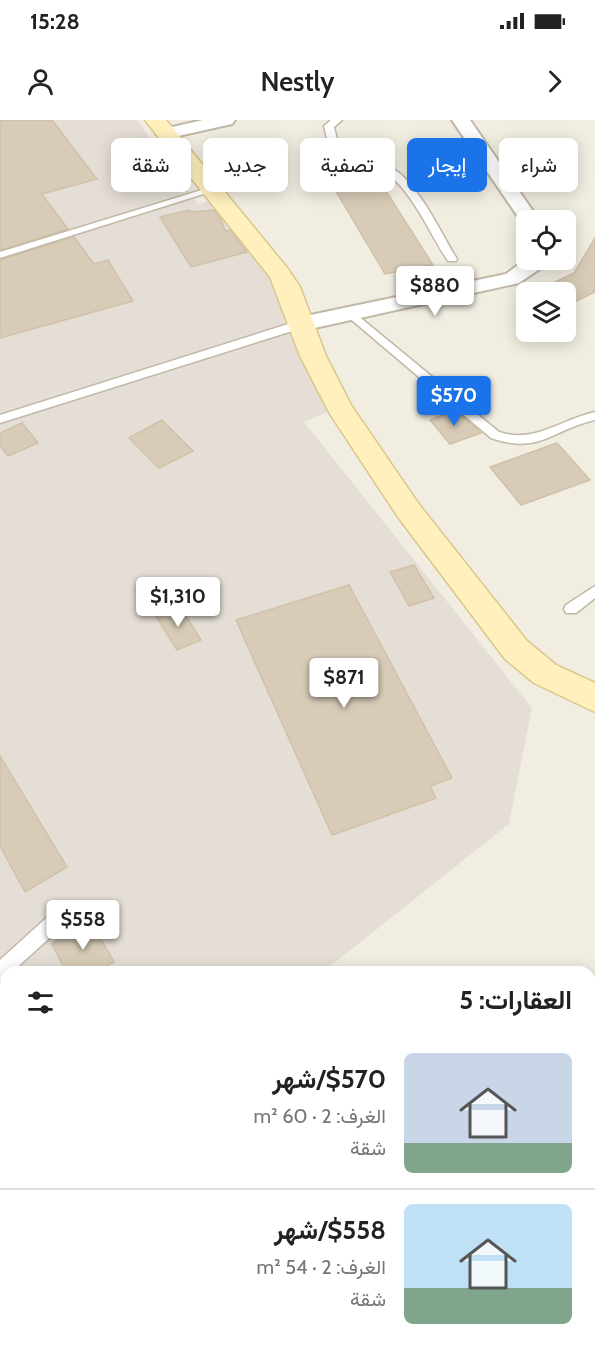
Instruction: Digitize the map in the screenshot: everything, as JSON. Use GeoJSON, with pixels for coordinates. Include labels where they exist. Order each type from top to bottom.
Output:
{"type":"FeatureCollection","features":[{"type":"Feature","properties":{"kind":"main road"},"geometry":{"type":"LineString","coordinates":[[160,127],[203,180]]}},
{"type":"Feature","properties":{"kind":"main road"},"geometry":{"type":"LineString","coordinates":[[213,192],[280,274],[313,356],[339,408],[408,510],[516,650],[545,674],[595,698]]}},
{"type":"Feature","properties":{"kind":"street"},"geometry":{"type":"LineString","coordinates":[[160,127],[226,120]]}},
{"type":"Feature","properties":{"kind":"street"},"geometry":{"type":"LineString","coordinates":[[461,120],[523,210]]}},
{"type":"Feature","properties":{"kind":"street"},"geometry":{"type":"LineString","coordinates":[[301,324],[512,279],[525,270]]}},
{"type":"Feature","properties":{"kind":"lane"},"geometry":{"type":"LineString","coordinates":[[337,120],[329,126],[330,139],[338,156],[347,161],[383,167],[397,177],[452,258]]}},
{"type":"Feature","properties":{"kind":"lane"},"geometry":{"type":"LineString","coordinates":[[0,255],[205,192]]}},
{"type":"Feature","properties":{"kind":"lane"},"geometry":{"type":"LineString","coordinates":[[351,314],[495,435],[507,440],[527,441],[552,434],[587,417],[595,416]]}},
{"type":"Feature","properties":{"kind":"lane"},"geometry":{"type":"LineString","coordinates":[[0,419],[301,324]]}},
{"type":"Feature","properties":{"kind":"lane"},"geometry":{"type":"LineString","coordinates":[[571,609],[595,591]]}},
{"type":"Feature","properties":{"kind":"lane"},"geometry":{"type":"LineString","coordinates":[[5,966],[61,916]]}},
{"type":"Feature","properties":{"kind":"shaded area"},"geometry":{"type":"Polygon","coordinates":[[[0,120],[137,120],[150,138],[111,138],[111,192],[189,192],[198,204],[215,199],[283,284],[318,391],[330,411],[304,422],[532,708],[509,824],[331,966],[0,966],[0,120]]]}},
{"type":"Feature","properties":{"kind":"building"},"geometry":{"type":"Polygon","coordinates":[[[0,120],[52,120],[97,179],[42,194],[68,229],[0,250],[0,120]]]}},
{"type":"Feature","properties":{"kind":"building"},"geometry":{"type":"Polygon","coordinates":[[[336,192],[387,192],[433,265],[385,274],[336,192]]]}},
{"type":"Feature","properties":{"kind":"building"},"geometry":{"type":"Polygon","coordinates":[[[189,210],[191,212],[214,210],[222,221],[225,231],[230,230],[247,252],[191,267],[160,217],[189,210]]]}},
{"type":"Feature","properties":{"kind":"building"},"geometry":{"type":"Polygon","coordinates":[[[74,237],[94,264],[108,260],[133,301],[0,338],[0,260],[74,237]]]}},
{"type":"Feature","properties":{"kind":"building"},"geometry":{"type":"Polygon","coordinates":[[[595,238],[595,292],[576,301],[576,282],[555,282],[574,273],[595,238]]]}},
{"type":"Feature","properties":{"kind":"building"},"geometry":{"type":"Polygon","coordinates":[[[455,410],[481,433],[450,444],[430,420],[455,410]]]}},
{"type":"Feature","properties":{"kind":"building"},"geometry":{"type":"Polygon","coordinates":[[[162,420],[193,451],[159,468],[129,438],[162,420]]]}},
{"type":"Feature","properties":{"kind":"building"},"geometry":{"type":"Polygon","coordinates":[[[22,423],[38,443],[8,456],[0,446],[0,433],[22,423]]]}},
{"type":"Feature","properties":{"kind":"building"},"geometry":{"type":"Polygon","coordinates":[[[557,443],[590,480],[521,505],[490,467],[557,443]]]}},
{"type":"Feature","properties":{"kind":"building"},"geometry":{"type":"Polygon","coordinates":[[[414,565],[434,598],[409,606],[390,572],[414,565]]]}},
{"type":"Feature","properties":{"kind":"building"},"geometry":{"type":"Polygon","coordinates":[[[349,585],[452,778],[430,786],[436,798],[332,835],[236,620],[349,585]]]}},
{"type":"Feature","properties":{"kind":"building"},"geometry":{"type":"Polygon","coordinates":[[[179,605],[201,640],[177,650],[156,616],[179,605]]]}},
{"type":"Feature","properties":{"kind":"building"},"geometry":{"type":"Polygon","coordinates":[[[0,756],[67,867],[25,892],[0,846],[0,756]]]}},
{"type":"Feature","properties":{"kind":"building"},"geometry":{"type":"Polygon","coordinates":[[[91,921],[114,962],[107,966],[63,966],[52,944],[91,921]]]}}]}
